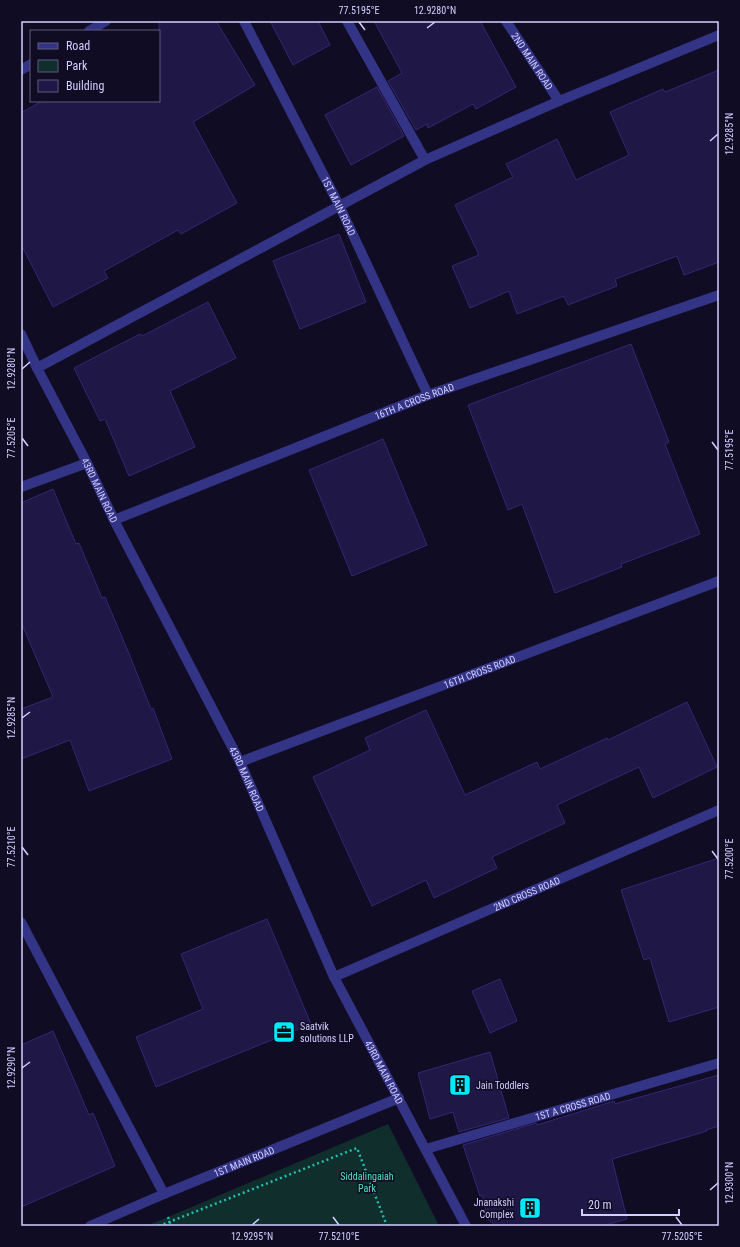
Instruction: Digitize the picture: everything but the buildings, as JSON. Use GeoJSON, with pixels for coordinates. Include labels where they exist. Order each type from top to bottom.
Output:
{"type":"FeatureCollection","features":[{"type":"Feature","properties":{"kind":"street"},"geometry":{"type":"LineString","coordinates":[[91,30],[106,21]]}},
{"type":"Feature","properties":{"kind":"street","name":"1ST MAIN ROAD"},"geometry":{"type":"LineString","coordinates":[[244,21],[340,205],[428,395]]}},
{"type":"Feature","properties":{"kind":"street"},"geometry":{"type":"LineString","coordinates":[[347,21],[425,160]]}},
{"type":"Feature","properties":{"kind":"street","name":"2ND MAIN ROAD"},"geometry":{"type":"LineString","coordinates":[[506,21],[559,101]]}},
{"type":"Feature","properties":{"kind":"street"},"geometry":{"type":"LineString","coordinates":[[37,368],[425,160],[559,101],[719,35]]}},
{"type":"Feature","properties":{"kind":"street"},"geometry":{"type":"LineString","coordinates":[[21,70],[30,65]]}},
{"type":"Feature","properties":{"kind":"street","name":"16TH A CROSS ROAD"},"geometry":{"type":"LineString","coordinates":[[114,520],[428,395],[719,295]]}},
{"type":"Feature","properties":{"kind":"street","name":"43RD MAIN ROAD"},"geometry":{"type":"LineString","coordinates":[[21,334],[37,368],[87,463],[114,520],[240,762],[334,977],[466,1226]]}},
{"type":"Feature","properties":{"kind":"street"},"geometry":{"type":"LineString","coordinates":[[21,487],[87,463]]}},
{"type":"Feature","properties":{"kind":"street","name":"16TH CROSS ROAD"},"geometry":{"type":"LineString","coordinates":[[240,762],[719,582]]}},
{"type":"Feature","properties":{"kind":"street","name":"2ND CROSS ROAD"},"geometry":{"type":"LineString","coordinates":[[334,977],[719,810]]}},
{"type":"Feature","properties":{"kind":"street"},"geometry":{"type":"LineString","coordinates":[[21,922],[164,1194]]}},
{"type":"Feature","properties":{"kind":"street","name":"1ST A CROSS ROAD"},"geometry":{"type":"LineString","coordinates":[[426,1149],[719,1063]]}},
{"type":"Feature","properties":{"kind":"street","name":"1ST MAIN ROAD"},"geometry":{"type":"LineString","coordinates":[[90,1226],[164,1194],[399,1098]]}},
{"type":"Feature","properties":{"kind":"path"},"geometry":{"type":"LineString","coordinates":[[159,1226],[357,1148],[387,1226]]}},
{"type":"Feature","properties":{"kind":"green space","name":"Siddalingaiah Park"},"geometry":{"type":"Polygon","coordinates":[[[388,1124],[439,1226],[146,1226],[168,1217],[388,1124]]]}},
{"type":"Feature","properties":{"kind":"place","name":"Saatvik solutions LLP"},"geometry":{"type":"Point","coordinates":[284,1032]}},
{"type":"Feature","properties":{"kind":"place","name":"Jain Toddlers"},"geometry":{"type":"Point","coordinates":[460,1085]}},
{"type":"Feature","properties":{"kind":"place","name":"Jnanakshi Complex"},"geometry":{"type":"Point","coordinates":[530,1208]}}]}
